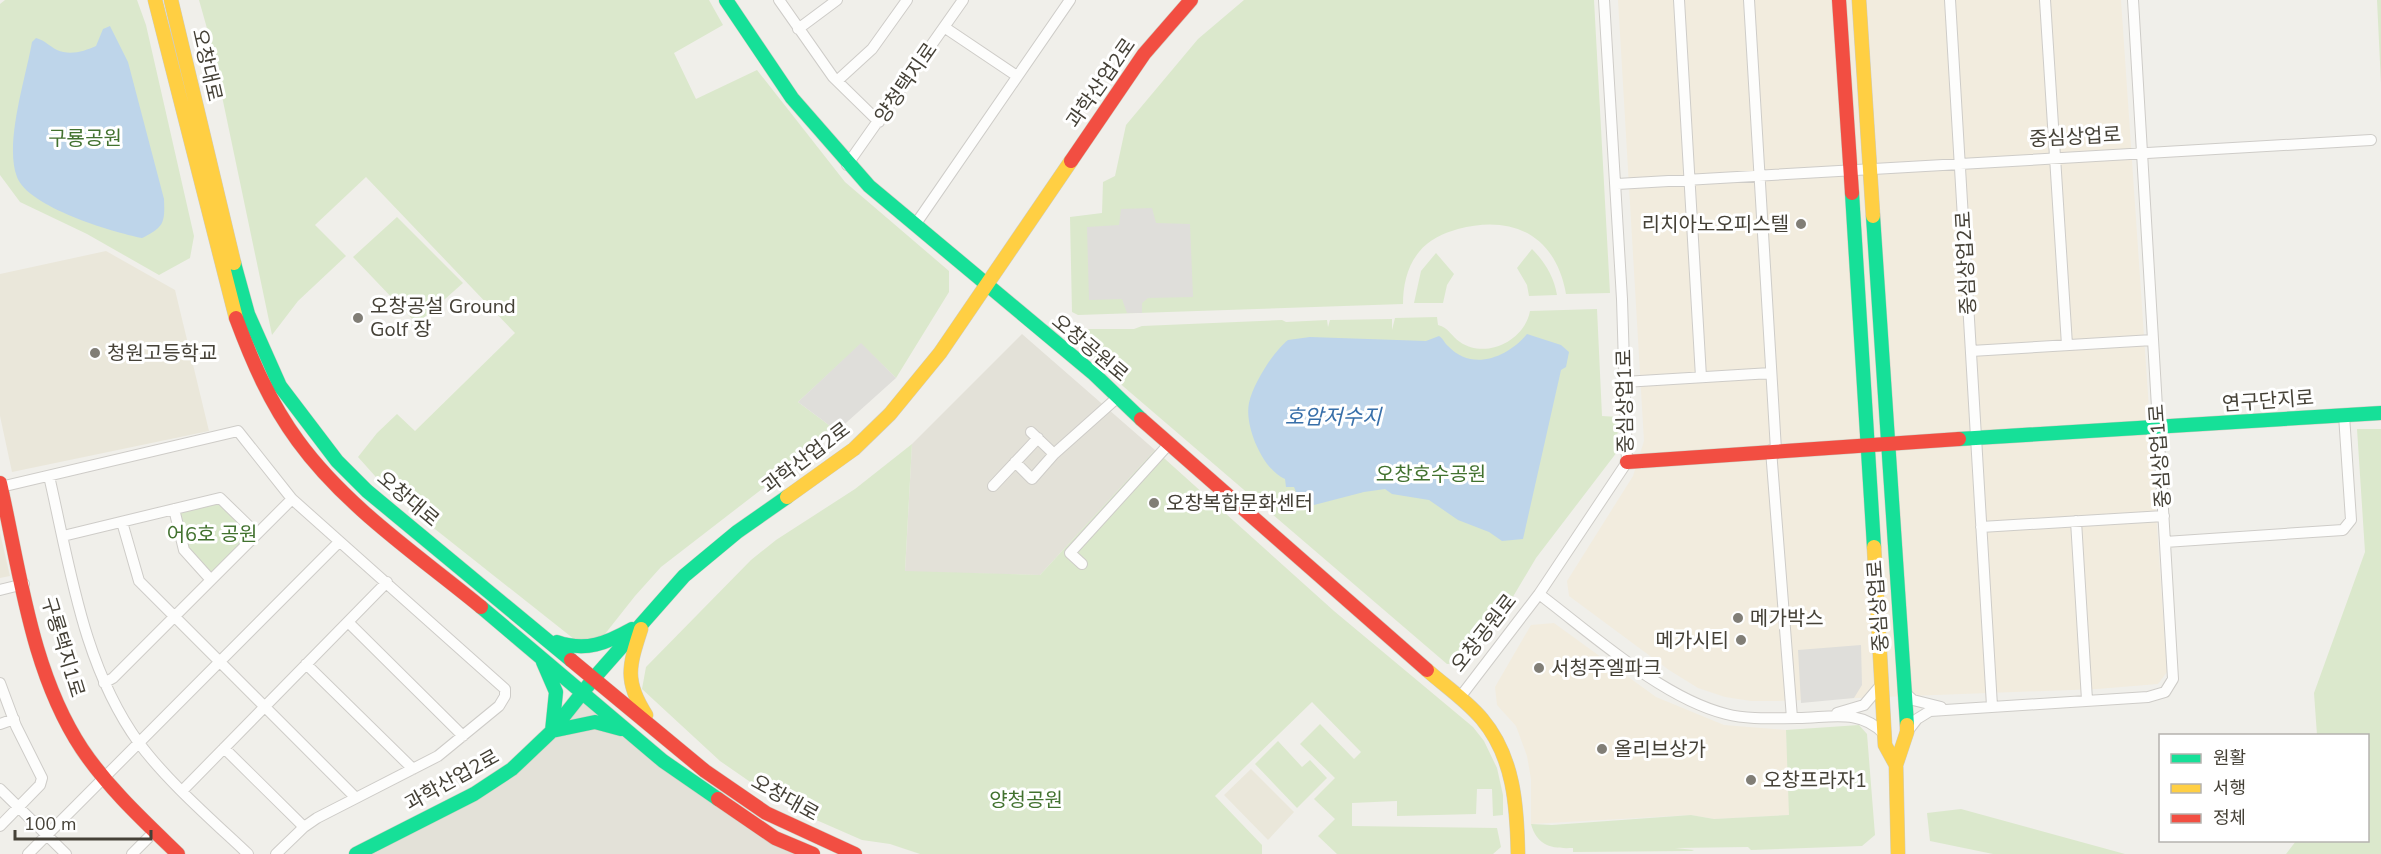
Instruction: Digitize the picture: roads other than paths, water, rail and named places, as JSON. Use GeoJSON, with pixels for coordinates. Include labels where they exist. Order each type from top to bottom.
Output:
{"type":"FeatureCollection","features":[{"type":"Feature","properties":{"kind":"street","name":"오창대로"},"geometry":{"type":"LineString","coordinates":[[155,0],[232,309],[255,370],[298,441],[350,499],[583,691],[663,761],[775,838],[813,854]]}},
{"type":"Feature","properties":{"kind":"street","name":"오창대로"},"geometry":{"type":"LineString","coordinates":[[171,0],[220,215],[245,305],[280,386],[337,461],[367,491],[705,771],[766,813],[855,854]]}},
{"type":"Feature","properties":{"kind":"street","name":"오창공원로"},"geometry":{"type":"LineString","coordinates":[[727,0],[790,97],[847,165],[985,285],[1094,374],[1169,444],[1434,676],[1461,696],[1489,728],[1506,757],[1515,788],[1518,854]]}},
{"type":"Feature","properties":{"kind":"street"},"geometry":{"type":"LineString","coordinates":[[779,0],[837,81],[879,122]]}},
{"type":"Feature","properties":{"kind":"street"},"geometry":{"type":"LineString","coordinates":[[798,29],[837,0]]}},
{"type":"Feature","properties":{"kind":"street"},"geometry":{"type":"LineString","coordinates":[[837,81],[872,49],[907,0]]}},
{"type":"Feature","properties":{"kind":"street","name":"양청택지로"},"geometry":{"type":"LineString","coordinates":[[847,165],[963,0]]}},
{"type":"Feature","properties":{"kind":"street"},"geometry":{"type":"LineString","coordinates":[[915,225],[1070,0]]}},
{"type":"Feature","properties":{"kind":"street","name":"과학산업2로"},"geometry":{"type":"LineString","coordinates":[[356,854],[495,783],[552,731],[594,678],[684,576],[737,532],[838,461],[872,433],[940,352],[1144,54],[1191,0]]}},
{"type":"Feature","properties":{"kind":"street","name":"중심상업1로"},"geometry":{"type":"LineString","coordinates":[[1539,594],[1627,462],[1617,184],[1604,0]]}},
{"type":"Feature","properties":{"kind":"street"},"geometry":{"type":"LineString","coordinates":[[1679,0],[1701,377]]}},
{"type":"Feature","properties":{"kind":"street"},"geometry":{"type":"LineString","coordinates":[[1749,0],[1774,450],[1792,718]]}},
{"type":"Feature","properties":{"kind":"street","name":"중심상업로"},"geometry":{"type":"LineString","coordinates":[[1839,0],[1869,444],[1884,734],[1885,745],[1896,765]]}},
{"type":"Feature","properties":{"kind":"street","name":"중심상업로"},"geometry":{"type":"LineString","coordinates":[[1859,0],[1868,169],[1883,348],[1907,732],[1896,765],[1898,854]]}},
{"type":"Feature","properties":{"kind":"street","name":"중심상업2로"},"geometry":{"type":"LineString","coordinates":[[1950,0],[1992,706]]}},
{"type":"Feature","properties":{"kind":"street"},"geometry":{"type":"LineString","coordinates":[[2044,0],[2067,345]]}},
{"type":"Feature","properties":{"kind":"street","name":"중심상업1로"},"geometry":{"type":"LineString","coordinates":[[1947,709],[2158,695],[2170,686],[2174,672],[2133,0]]}},
{"type":"Feature","properties":{"kind":"street"},"geometry":{"type":"LineString","coordinates":[[944,27],[1017,76]]}},
{"type":"Feature","properties":{"kind":"street","name":"중심상업로"},"geometry":{"type":"LineString","coordinates":[[1617,184],[2371,140]]}},
{"type":"Feature","properties":{"kind":"street"},"geometry":{"type":"LineString","coordinates":[[1971,351],[2153,340]]}},
{"type":"Feature","properties":{"kind":"street"},"geometry":{"type":"LineString","coordinates":[[1624,382],[1771,373]]}},
{"type":"Feature","properties":{"kind":"street"},"geometry":{"type":"LineString","coordinates":[[1015,462],[1032,478],[1054,454],[1118,397]]}},
{"type":"Feature","properties":{"kind":"street","name":"연구단지로"},"geometry":{"type":"LineString","coordinates":[[2158,428],[2381,413]]}},
{"type":"Feature","properties":{"kind":"street"},"geometry":{"type":"LineString","coordinates":[[2165,542],[2343,530],[2351,520],[2344,415]]}},
{"type":"Feature","properties":{"kind":"street"},"geometry":{"type":"LineString","coordinates":[[1627,462],[1774,450],[2158,428]]}},
{"type":"Feature","properties":{"kind":"street"},"geometry":{"type":"LineString","coordinates":[[1,485],[49,476],[238,431],[292,499],[505,689],[505,696],[499,706],[438,756],[355,797],[304,827],[276,854]]}},
{"type":"Feature","properties":{"kind":"street"},"geometry":{"type":"LineString","coordinates":[[993,486],[1015,462],[1034,435],[1054,454]]}},
{"type":"Feature","properties":{"kind":"street"},"geometry":{"type":"LineString","coordinates":[[1082,564],[1070,553],[1169,444]]}},
{"type":"Feature","properties":{"kind":"street"},"geometry":{"type":"LineString","coordinates":[[49,476],[92,655],[104,682],[138,742],[248,854]]}},
{"type":"Feature","properties":{"kind":"street","name":"구룡택지1로"},"geometry":{"type":"LineString","coordinates":[[1,485],[42,660],[55,696],[83,749],[103,778],[178,854]]}},
{"type":"Feature","properties":{"kind":"street"},"geometry":{"type":"LineString","coordinates":[[63,536],[220,498],[257,534]]}},
{"type":"Feature","properties":{"kind":"street"},"geometry":{"type":"LineString","coordinates":[[104,682],[113,678],[292,499]]}},
{"type":"Feature","properties":{"kind":"street"},"geometry":{"type":"LineString","coordinates":[[174,509],[184,550],[211,580]]}},
{"type":"Feature","properties":{"kind":"street"},"geometry":{"type":"LineString","coordinates":[[1981,527],[2164,516]]}},
{"type":"Feature","properties":{"kind":"street"},"geometry":{"type":"LineString","coordinates":[[2076,521],[2087,700]]}},
{"type":"Feature","properties":{"kind":"street"},"geometry":{"type":"LineString","coordinates":[[122,522],[140,581],[355,797]]}},
{"type":"Feature","properties":{"kind":"street"},"geometry":{"type":"LineString","coordinates":[[28,854],[339,542]]}},
{"type":"Feature","properties":{"kind":"street"},"geometry":{"type":"LineString","coordinates":[[183,790],[387,582]]}},
{"type":"Feature","properties":{"kind":"street"},"geometry":{"type":"LineString","coordinates":[[0,590],[24,584]]}},
{"type":"Feature","properties":{"kind":"street"},"geometry":{"type":"LineString","coordinates":[[1539,594],[1663,686],[1699,706],[1753,718],[1828,715],[1859,717],[1884,734]]}},
{"type":"Feature","properties":{"kind":"street","name":"오창공원로"},"geometry":{"type":"LineString","coordinates":[[1461,696],[1539,594]]}},
{"type":"Feature","properties":{"kind":"street"},"geometry":{"type":"LineString","coordinates":[[348,622],[463,736]]}},
{"type":"Feature","properties":{"kind":"street"},"geometry":{"type":"LineString","coordinates":[[547,638],[574,648],[596,647],[643,623]]}},
{"type":"Feature","properties":{"kind":"street"},"geometry":{"type":"LineString","coordinates":[[643,623],[628,680],[635,700],[660,734]]}},
{"type":"Feature","properties":{"kind":"street"},"geometry":{"type":"LineString","coordinates":[[538,654],[554,682],[556,692],[552,731],[592,721],[607,722],[634,736]]}},
{"type":"Feature","properties":{"kind":"street"},"geometry":{"type":"LineString","coordinates":[[306,664],[412,769]]}},
{"type":"Feature","properties":{"kind":"street"},"geometry":{"type":"LineString","coordinates":[[0,683],[42,778],[40,785],[0,826]]}},
{"type":"Feature","properties":{"kind":"street"},"geometry":{"type":"LineString","coordinates":[[1828,715],[1864,705],[1881,685]]}},
{"type":"Feature","properties":{"kind":"street"},"geometry":{"type":"LineString","coordinates":[[1904,692],[1913,700],[1947,709]]}},
{"type":"Feature","properties":{"kind":"street"},"geometry":{"type":"LineString","coordinates":[[1907,732],[1917,719],[1930,711],[1947,709]]}},
{"type":"Feature","properties":{"kind":"street"},"geometry":{"type":"LineString","coordinates":[[0,724],[14,719]]}},
{"type":"Feature","properties":{"kind":"street"},"geometry":{"type":"LineString","coordinates":[[224,748],[304,827]]}},
{"type":"Feature","properties":{"kind":"street"},"geometry":{"type":"LineString","coordinates":[[0,789],[66,854]]}},
{"type":"Feature","properties":{"kind":"street"},"geometry":{"type":"LineString","coordinates":[[132,854],[155,831]]}},
{"type":"Feature","properties":{"kind":"water"},"geometry":{"type":"Polygon","coordinates":[[[110,26],[128,62],[164,199],[162,223],[155,231],[142,238],[92,224],[53,208],[24,188],[17,177],[14,163],[14,129],[32,42],[36,38],[67,53],[87,50],[96,46],[103,29],[110,26]]]}},
{"type":"Feature","properties":{"kind":"water","name":"호암저수지"},"geometry":{"type":"Polygon","coordinates":[[[1527,334],[1561,345],[1569,352],[1566,367],[1561,370],[1523,539],[1502,541],[1489,532],[1458,520],[1429,500],[1392,494],[1385,489],[1314,505],[1297,494],[1294,487],[1286,487],[1285,479],[1269,467],[1252,435],[1248,412],[1251,395],[1270,360],[1288,340],[1310,337],[1426,341],[1439,336],[1458,354],[1479,360],[1500,355],[1527,334]]]}},
{"type":"Feature","properties":{"kind":"place","name":"리치아노오피스텔"},"geometry":{"type":"Point","coordinates":[1801,224]}},
{"type":"Feature","properties":{"kind":"place","name":"오창공설 Ground Golf 장"},"geometry":{"type":"Point","coordinates":[358,318]}},
{"type":"Feature","properties":{"kind":"place","name":"청원고등학교"},"geometry":{"type":"Point","coordinates":[95,353]}},
{"type":"Feature","properties":{"kind":"place","name":"오창복합문화센터"},"geometry":{"type":"Point","coordinates":[1154,503]}},
{"type":"Feature","properties":{"kind":"place","name":"메가박스"},"geometry":{"type":"Point","coordinates":[1738,618]}},
{"type":"Feature","properties":{"kind":"place","name":"메가시티"},"geometry":{"type":"Point","coordinates":[1741,640]}},
{"type":"Feature","properties":{"kind":"place","name":"서청주엘파크"},"geometry":{"type":"Point","coordinates":[1539,668]}},
{"type":"Feature","properties":{"kind":"place","name":"올리브상가"},"geometry":{"type":"Point","coordinates":[1602,749]}},
{"type":"Feature","properties":{"kind":"place","name":"오창프라자1"},"geometry":{"type":"Point","coordinates":[1751,780]}},
{"type":"Feature","properties":{"kind":"park label","name":"구룡공원"},"geometry":{"type":"Point","coordinates":[85,138]}},
{"type":"Feature","properties":{"kind":"park label","name":"오창호수공원"},"geometry":{"type":"Point","coordinates":[1431,474]}},
{"type":"Feature","properties":{"kind":"park label","name":"어6호 공원"},"geometry":{"type":"Point","coordinates":[212,534]}},
{"type":"Feature","properties":{"kind":"park label","name":"양청공원"},"geometry":{"type":"Point","coordinates":[1026,800]}}]}
